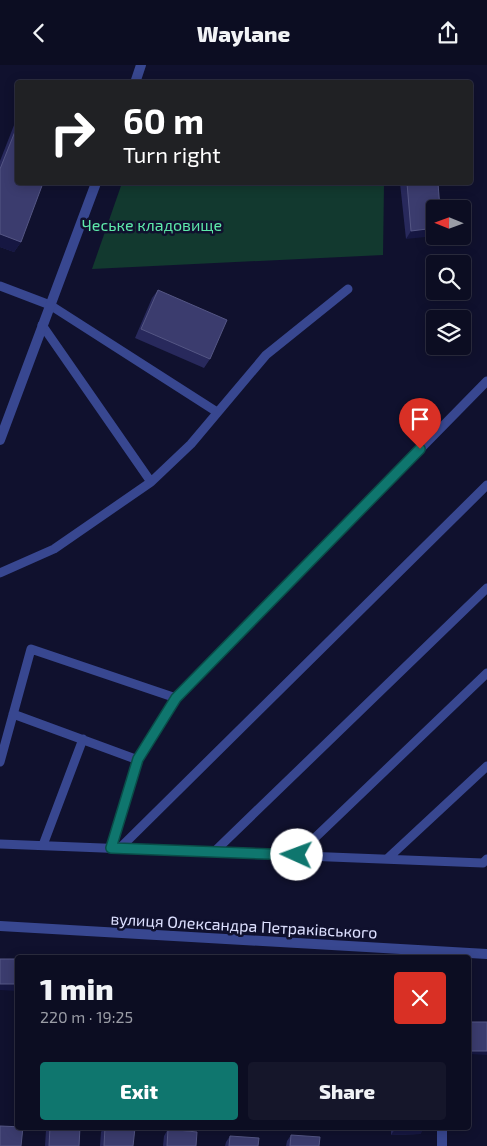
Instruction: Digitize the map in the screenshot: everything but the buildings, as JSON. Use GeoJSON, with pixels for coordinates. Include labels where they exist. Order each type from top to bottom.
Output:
{"type":"FeatureCollection","features":[{"type":"Feature","properties":{"kind":"street"},"geometry":{"type":"LineString","coordinates":[[136,80],[141,65]]}},
{"type":"Feature","properties":{"kind":"street"},"geometry":{"type":"LineString","coordinates":[[0,440],[3,422],[95,185]]}},
{"type":"Feature","properties":{"kind":"street","name":"вулиця Олександра Петраківського"},"geometry":{"type":"LineString","coordinates":[[0,925],[442,955],[487,954]]}},
{"type":"Feature","properties":{"kind":"street"},"geometry":{"type":"LineString","coordinates":[[442,1130],[442,1146]]}},
{"type":"Feature","properties":{"kind":"lane"},"geometry":{"type":"LineString","coordinates":[[0,285],[50,305],[217,412]]}},
{"type":"Feature","properties":{"kind":"lane"},"geometry":{"type":"LineString","coordinates":[[0,573],[54,549],[152,482],[191,444],[266,355],[348,289]]}},
{"type":"Feature","properties":{"kind":"lane"},"geometry":{"type":"LineString","coordinates":[[42,325],[152,482]]}},
{"type":"Feature","properties":{"kind":"lane"},"geometry":{"type":"LineString","coordinates":[[115,848],[138,759],[176,698],[487,381]]}},
{"type":"Feature","properties":{"kind":"lane"},"geometry":{"type":"LineString","coordinates":[[115,848],[487,485]]}},
{"type":"Feature","properties":{"kind":"lane"},"geometry":{"type":"LineString","coordinates":[[214,852],[487,587]]}},
{"type":"Feature","properties":{"kind":"lane"},"geometry":{"type":"LineString","coordinates":[[0,762],[31,649],[176,698]]}},
{"type":"Feature","properties":{"kind":"lane"},"geometry":{"type":"LineString","coordinates":[[297,855],[487,673]]}},
{"type":"Feature","properties":{"kind":"lane"},"geometry":{"type":"LineString","coordinates":[[13,714],[138,759]]}},
{"type":"Feature","properties":{"kind":"lane"},"geometry":{"type":"LineString","coordinates":[[43,845],[83,739]]}},
{"type":"Feature","properties":{"kind":"lane"},"geometry":{"type":"LineString","coordinates":[[388,859],[487,766]]}},
{"type":"Feature","properties":{"kind":"lane"},"geometry":{"type":"LineString","coordinates":[[0,844],[483,863],[487,859]]}},
{"type":"Feature","properties":{"kind":"green space","name":"Чеське кладовище"},"geometry":{"type":"Polygon","coordinates":[[[121,185],[384,185],[383,255],[92,269],[121,185]]]}},
{"type":"Feature","properties":{"kind":"route"},"geometry":{"type":"LineString","coordinates":[[297,855],[111,848],[138,759],[176,698],[420,449]]}}]}
